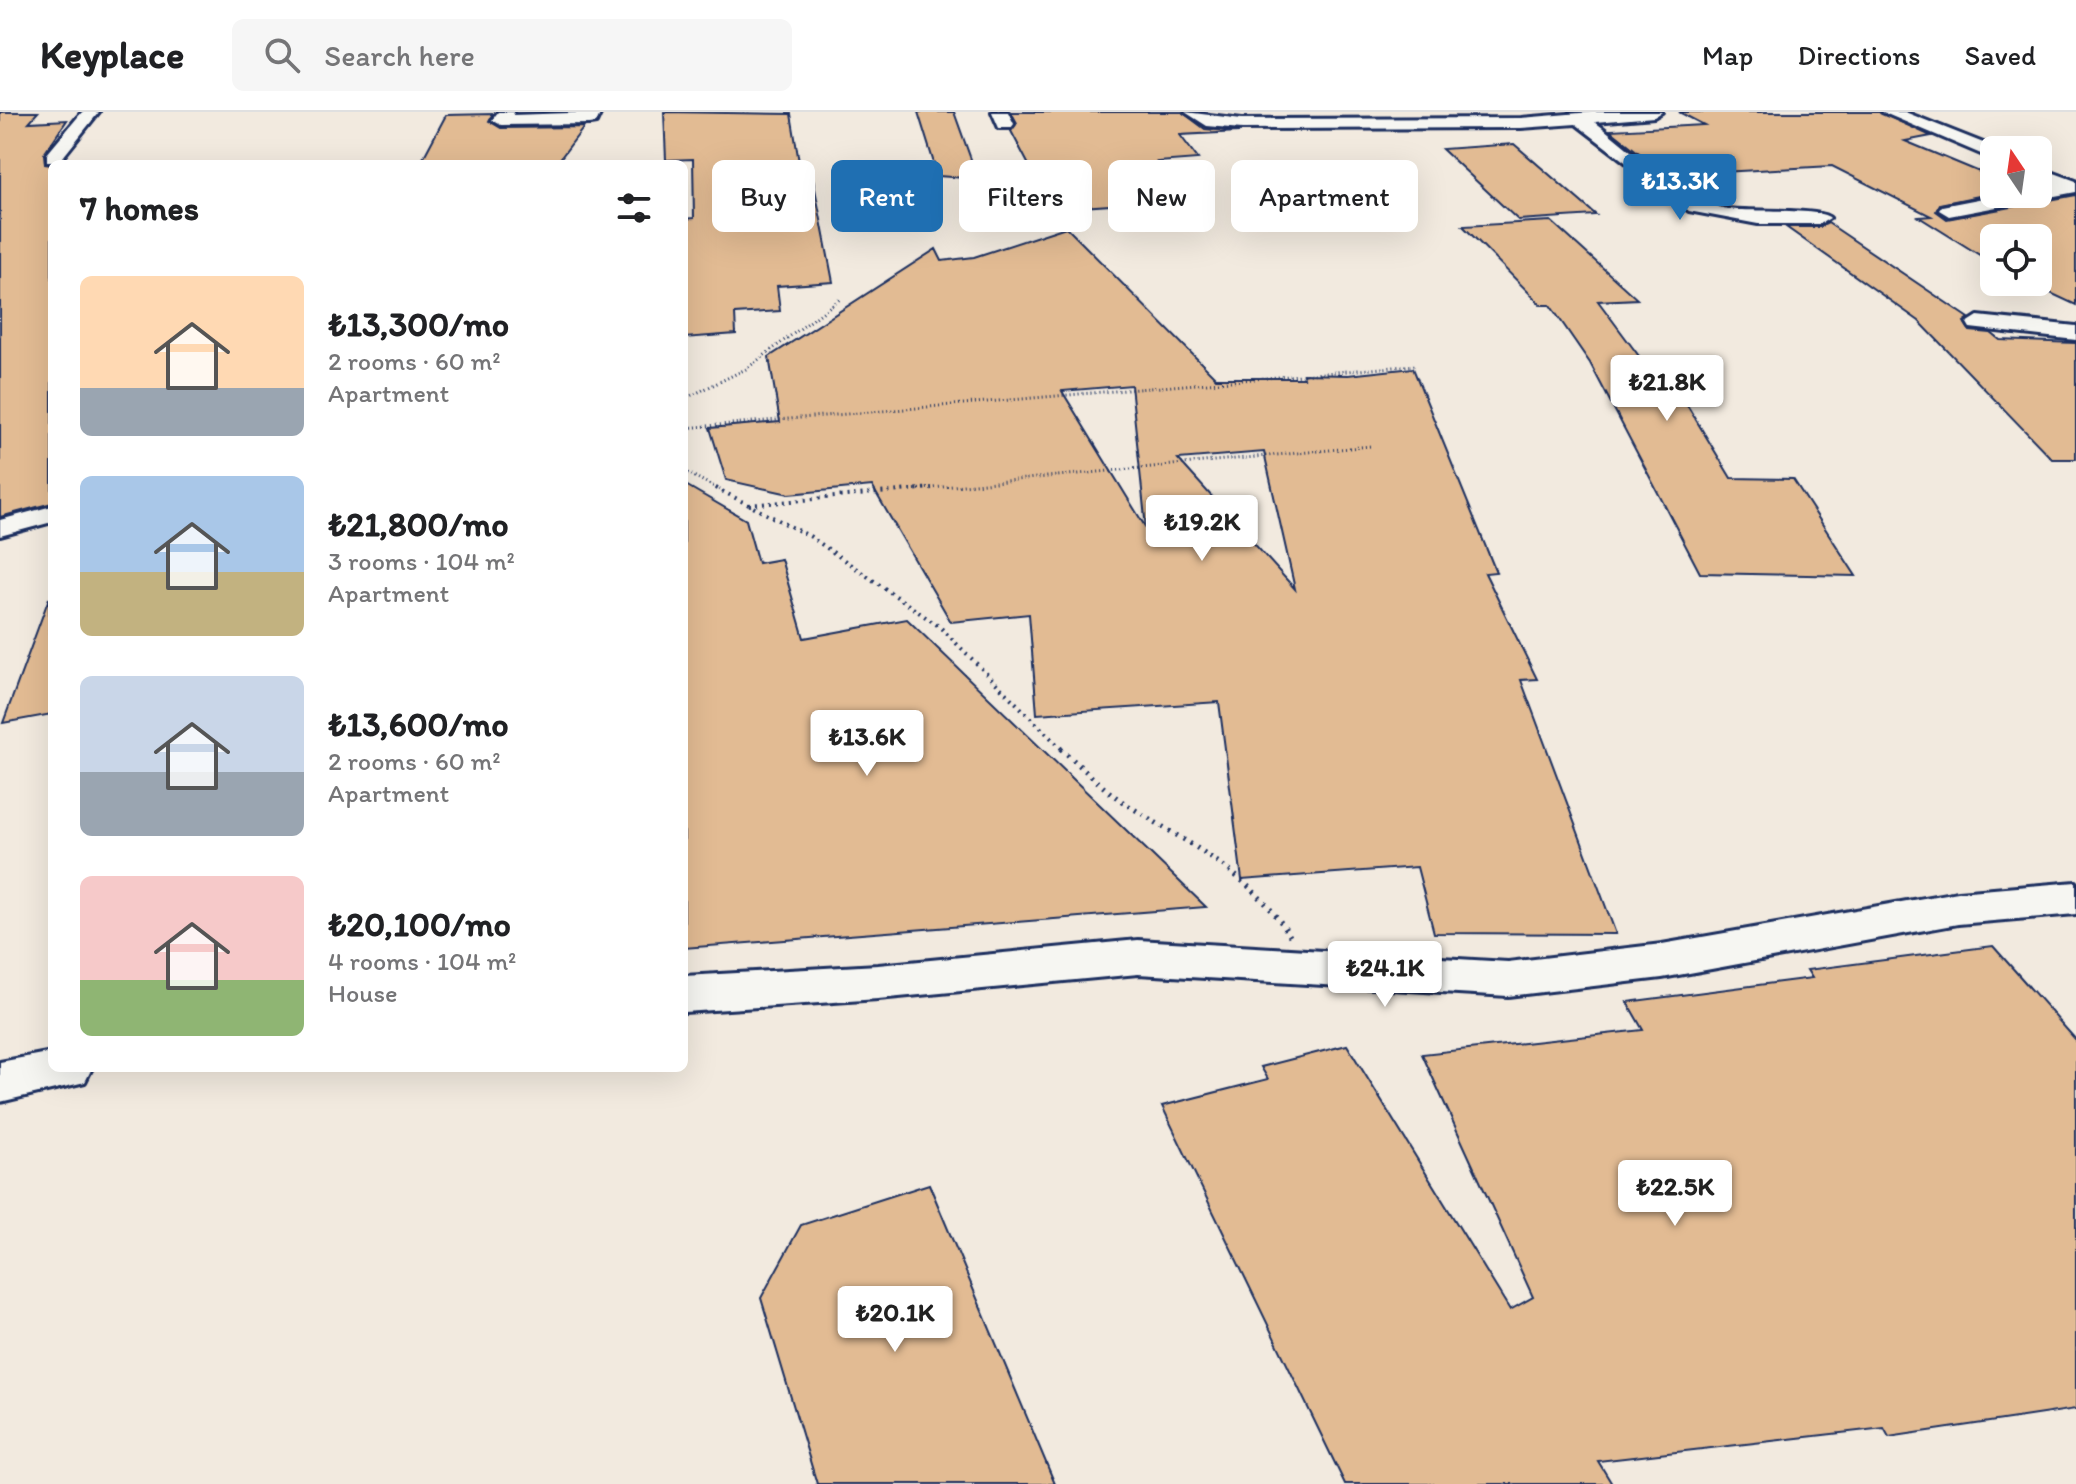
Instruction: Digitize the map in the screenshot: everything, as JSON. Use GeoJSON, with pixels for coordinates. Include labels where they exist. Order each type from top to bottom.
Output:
{"type":"FeatureCollection","features":[{"type":"Feature","properties":{"kind":"street"},"geometry":{"type":"LineString","coordinates":[[53,158],[91,112]]}},
{"type":"Feature","properties":{"kind":"street"},"geometry":{"type":"LineString","coordinates":[[506,112],[501,120],[590,119],[593,112]]}},
{"type":"Feature","properties":{"kind":"street"},"geometry":{"type":"LineString","coordinates":[[1193,112],[1213,122],[1242,124],[1467,124],[1654,112]]}},
{"type":"Feature","properties":{"kind":"street"},"geometry":{"type":"LineString","coordinates":[[1890,112],[1980,147]]}},
{"type":"Feature","properties":{"kind":"street"},"geometry":{"type":"LineString","coordinates":[[1579,118],[1696,207],[1718,214],[1820,218]]}},
{"type":"Feature","properties":{"kind":"street"},"geometry":{"type":"LineString","coordinates":[[2052,178],[2074,187],[2052,191]]}},
{"type":"Feature","properties":{"kind":"street"},"geometry":{"type":"LineString","coordinates":[[1949,210],[1980,204]]}},
{"type":"Feature","properties":{"kind":"street"},"geometry":{"type":"LineString","coordinates":[[1978,323],[2076,333]]}},
{"type":"Feature","properties":{"kind":"street"},"geometry":{"type":"LineString","coordinates":[[0,528],[48,515]]}},
{"type":"Feature","properties":{"kind":"street"},"geometry":{"type":"LineString","coordinates":[[688,994],[878,982],[1138,957],[1508,979],[1662,961],[1958,908],[2076,898]]}},
{"type":"Feature","properties":{"kind":"street"},"geometry":{"type":"LineString","coordinates":[[0,1082],[48,1072]]}},
{"type":"Feature","properties":{"kind":"path"},"geometry":{"type":"LineString","coordinates":[[688,398],[708,392],[735,375],[840,299]]}},
{"type":"Feature","properties":{"kind":"path"},"geometry":{"type":"LineString","coordinates":[[688,428],[1417,365]]}},
{"type":"Feature","properties":{"kind":"path"},"geometry":{"type":"LineString","coordinates":[[748,505],[1371,446]]}},
{"type":"Feature","properties":{"kind":"path"},"geometry":{"type":"LineString","coordinates":[[688,473],[811,537],[940,627],[1035,726],[1120,800],[1196,845],[1273,908],[1291,936],[1298,968]]}},
{"type":"Feature","properties":{"kind":"building"},"geometry":{"type":"Polygon","coordinates":[[[0,112],[38,112],[29,122],[67,120],[44,154],[45,164],[48,164],[48,504],[0,517],[0,112]]]}},
{"type":"Feature","properties":{"kind":"building"},"geometry":{"type":"Polygon","coordinates":[[[664,112],[791,114],[799,160],[712,160],[712,232],[815,232],[815,189],[833,282],[777,286],[780,311],[735,314],[736,334],[688,338],[688,219],[694,218],[693,159],[666,160],[664,112]]]}},
{"type":"Feature","properties":{"kind":"building"},"geometry":{"type":"Polygon","coordinates":[[[918,112],[954,112],[971,160],[959,160],[959,178],[943,176],[943,160],[933,160],[918,112]]]}},
{"type":"Feature","properties":{"kind":"building"},"geometry":{"type":"Polygon","coordinates":[[[1011,112],[1182,112],[1205,129],[1239,132],[1180,135],[1198,159],[1108,160],[1108,205],[1092,206],[1092,160],[1026,160],[1011,131],[1017,123],[1011,112]]]}},
{"type":"Feature","properties":{"kind":"building"},"geometry":{"type":"Polygon","coordinates":[[[1679,112],[1879,112],[1931,136],[1905,141],[1980,172],[1980,196],[1940,204],[1936,211],[1947,219],[2006,208],[2052,208],[2052,199],[2076,195],[2076,305],[2052,294],[2052,224],[1980,224],[1980,255],[1919,217],[1931,216],[1832,166],[1667,175],[1610,130],[1704,125],[1679,112]]]}},
{"type":"Feature","properties":{"kind":"building"},"geometry":{"type":"Polygon","coordinates":[[[493,114],[489,121],[501,128],[584,127],[559,160],[422,160],[446,115],[493,114]]]}},
{"type":"Feature","properties":{"kind":"building"},"geometry":{"type":"Polygon","coordinates":[[[1514,144],[1596,215],[1518,220],[1442,149],[1514,144]]]}},
{"type":"Feature","properties":{"kind":"building"},"geometry":{"type":"Polygon","coordinates":[[[1551,221],[1637,299],[1598,301],[1668,395],[1681,395],[1731,478],[1793,479],[1856,576],[1700,573],[1590,363],[1550,305],[1541,305],[1463,226],[1551,221]]]}},
{"type":"Feature","properties":{"kind":"building"},"geometry":{"type":"Polygon","coordinates":[[[1828,223],[1969,318],[1964,322],[1970,331],[1991,333],[2000,340],[2076,343],[2076,459],[2052,459],[1919,321],[1786,227],[1820,227],[1828,223]]]}},
{"type":"Feature","properties":{"kind":"building"},"geometry":{"type":"Polygon","coordinates":[[[1051,232],[1071,232],[1216,378],[1304,378],[1303,374],[1348,375],[1413,368],[1496,572],[1485,573],[1537,679],[1521,680],[1616,934],[1434,933],[1417,867],[1242,880],[1219,702],[1037,714],[1029,614],[951,622],[872,486],[789,494],[726,480],[710,428],[780,422],[769,357],[936,249],[942,261],[974,257],[1051,232]],[[1131,385],[1062,391],[1146,528],[1131,385]],[[1264,452],[1178,459],[1295,589],[1264,452]]]}},
{"type":"Feature","properties":{"kind":"building"},"geometry":{"type":"Polygon","coordinates":[[[688,486],[746,520],[758,563],[781,559],[804,638],[907,619],[1206,907],[688,948],[688,486]]]}},
{"type":"Feature","properties":{"kind":"building"},"geometry":{"type":"Polygon","coordinates":[[[48,601],[48,715],[3,723],[48,601]]]}},
{"type":"Feature","properties":{"kind":"building"},"geometry":{"type":"Polygon","coordinates":[[[1993,946],[2076,1040],[2076,1409],[1889,1437],[1884,1428],[1598,1461],[1612,1484],[1345,1484],[1162,1106],[1268,1079],[1261,1067],[1347,1045],[1510,1310],[1533,1297],[1422,1054],[1643,1030],[1627,1002],[1812,978],[1807,970],[1993,946]]]}},
{"type":"Feature","properties":{"kind":"building"},"geometry":{"type":"Polygon","coordinates":[[[929,1184],[1055,1484],[817,1484],[761,1298],[801,1225],[929,1184]]]}}]}
